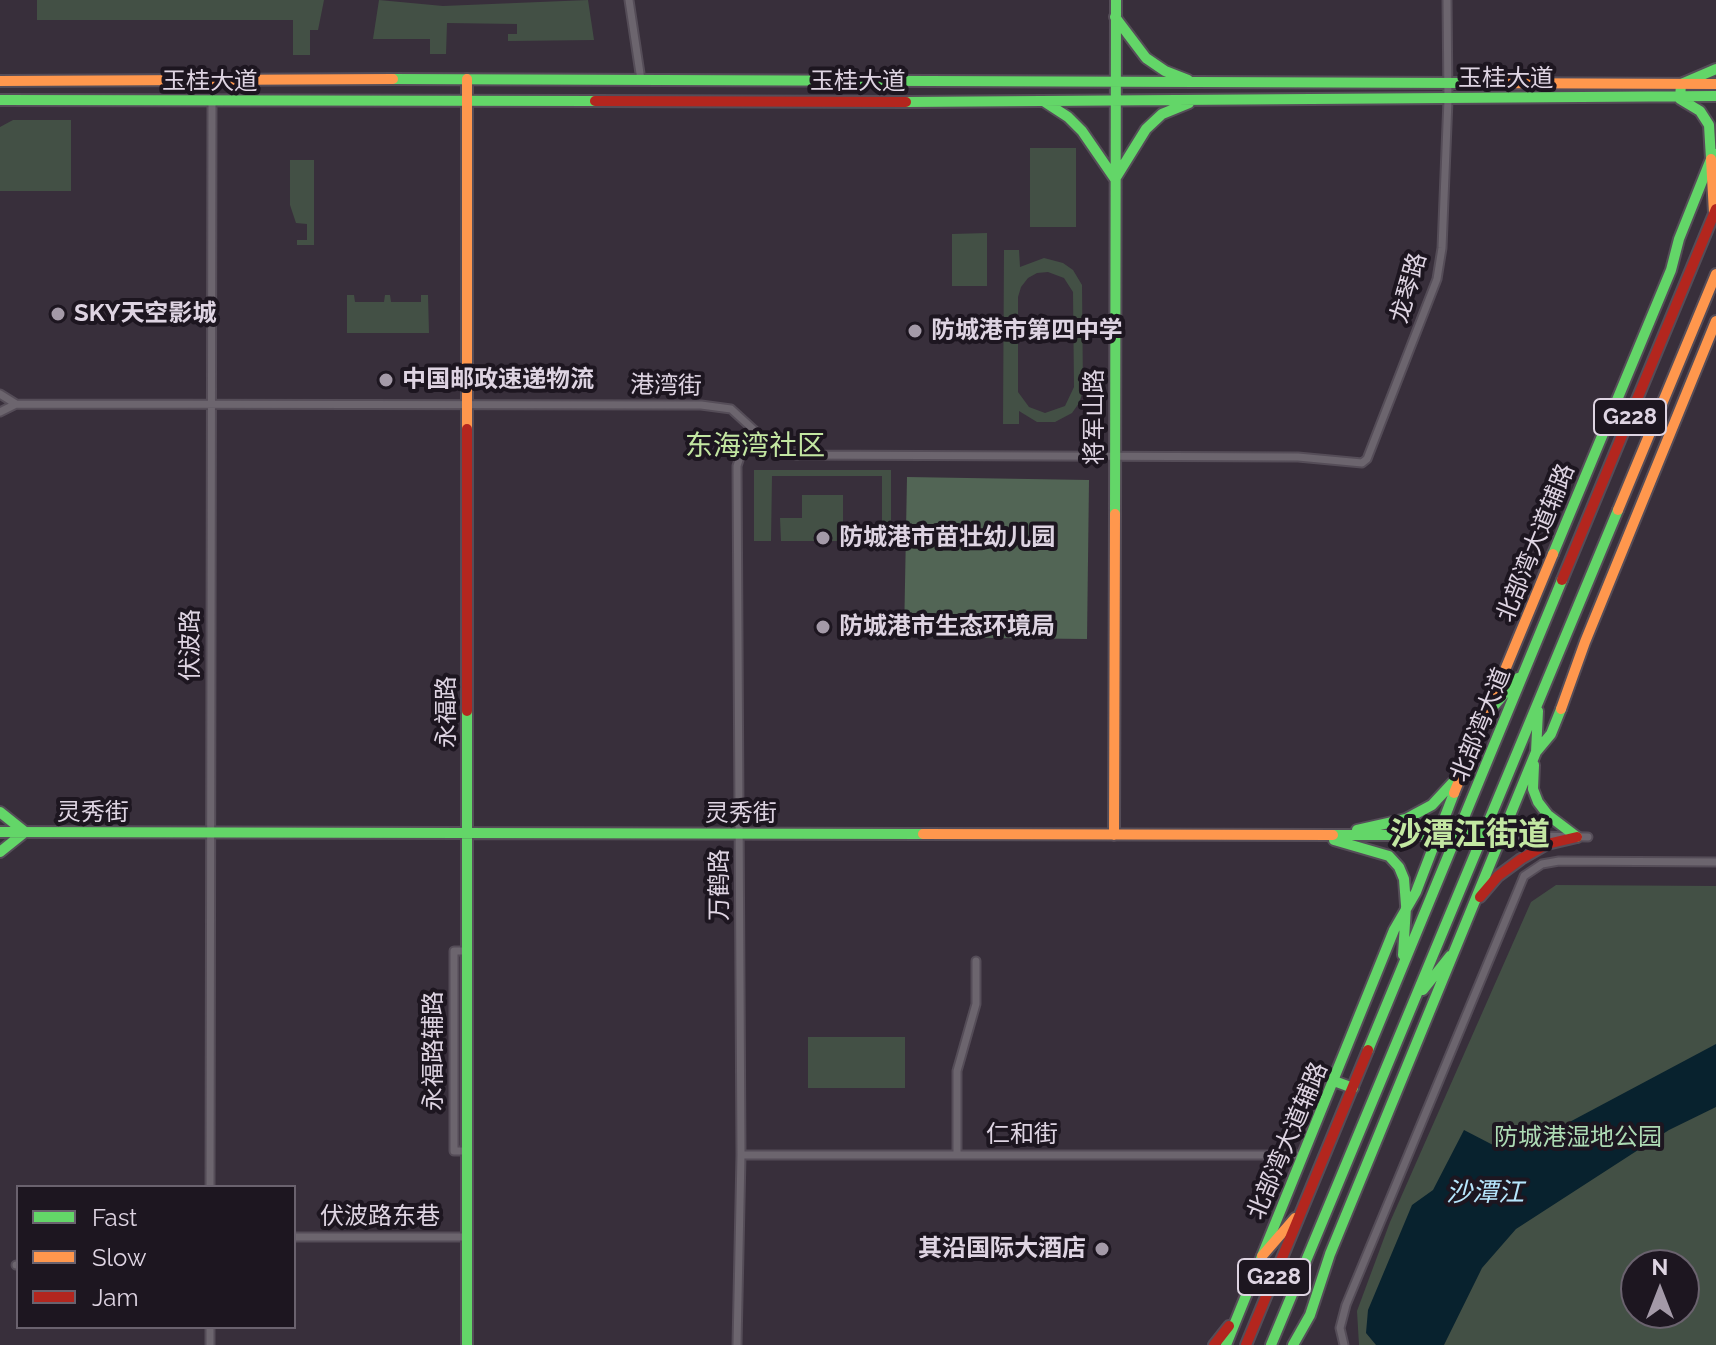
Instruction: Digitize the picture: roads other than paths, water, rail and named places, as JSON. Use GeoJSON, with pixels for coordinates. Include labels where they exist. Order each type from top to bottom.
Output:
{"type":"FeatureCollection","features":[{"type":"Feature","properties":{"kind":"main road","name":"将军山路"},"geometry":{"type":"LineString","coordinates":[[1114,835],[1116,0]]}},
{"type":"Feature","properties":{"kind":"main road"},"geometry":{"type":"LineString","coordinates":[[1115,17],[1146,58],[1165,71],[1194,82]]}},
{"type":"Feature","properties":{"kind":"main road"},"geometry":{"type":"LineString","coordinates":[[1715,211],[1714,157],[1709,125],[1700,111],[1680,99],[1681,84],[1716,69]]}},
{"type":"Feature","properties":{"kind":"main road","name":"玉桂大道"},"geometry":{"type":"LineString","coordinates":[[0,81],[467,79],[1716,84]]}},
{"type":"Feature","properties":{"kind":"main road","name":"永福路"},"geometry":{"type":"LineString","coordinates":[[467,79],[467,1345]]}},
{"type":"Feature","properties":{"kind":"main road","name":"玉桂大道"},"geometry":{"type":"LineString","coordinates":[[0,100],[1044,102],[1680,99],[1716,96]]}},
{"type":"Feature","properties":{"kind":"main road"},"geometry":{"type":"LineString","coordinates":[[1044,102],[1068,117],[1082,131],[1115,179],[1146,129],[1162,114],[1195,101]]}},
{"type":"Feature","properties":{"kind":"main road","name":"北部湾大道辅路"},"geometry":{"type":"LineString","coordinates":[[1226,1345],[1364,1002],[1406,907],[1416,892],[1464,767],[1671,270],[1679,239],[1714,157]]}},
{"type":"Feature","properties":{"kind":"main road","name":"北部湾大道"},"geometry":{"type":"LineString","coordinates":[[1246,1345],[1715,211]]}},
{"type":"Feature","properties":{"kind":"main road","name":"北部湾大道"},"geometry":{"type":"LineString","coordinates":[[1271,1345],[1716,274]]}},
{"type":"Feature","properties":{"kind":"main road"},"geometry":{"type":"LineString","coordinates":[[1293,1345],[1314,1303],[1330,1254],[1450,956],[1536,752],[1551,734],[1585,642],[1716,321]]}},
{"type":"Feature","properties":{"kind":"main road"},"geometry":{"type":"LineString","coordinates":[[1487,714],[1525,669]]}},
{"type":"Feature","properties":{"kind":"main road"},"geometry":{"type":"LineString","coordinates":[[1539,700],[1533,789],[1548,815],[1582,837]]}},
{"type":"Feature","properties":{"kind":"main road"},"geometry":{"type":"LineString","coordinates":[[1316,835],[1378,827],[1406,819],[1432,805],[1464,767]]}},
{"type":"Feature","properties":{"kind":"main road"},"geometry":{"type":"LineString","coordinates":[[0,812],[25,832],[0,852]]}},
{"type":"Feature","properties":{"kind":"main road","name":"灵秀街"},"geometry":{"type":"LineString","coordinates":[[0,832],[1483,835]]}},
{"type":"Feature","properties":{"kind":"main road"},"geometry":{"type":"LineString","coordinates":[[1316,835],[1389,856],[1399,867],[1404,879],[1406,907],[1403,967]]}},
{"type":"Feature","properties":{"kind":"main road"},"geometry":{"type":"LineString","coordinates":[[1468,915],[1498,876],[1547,844],[1582,837]]}},
{"type":"Feature","properties":{"kind":"main road"},"geometry":{"type":"LineString","coordinates":[[1414,1001],[1450,956]]}},
{"type":"Feature","properties":{"kind":"main road"},"geometry":{"type":"LineString","coordinates":[[1334,1081],[1353,1088]]}},
{"type":"Feature","properties":{"kind":"main road"},"geometry":{"type":"LineString","coordinates":[[1262,1256],[1302,1209]]}},
{"type":"Feature","properties":{"kind":"main road"},"geometry":{"type":"LineString","coordinates":[[1214,1345],[1237,1314]]}},
{"type":"Feature","properties":{"kind":"street"},"geometry":{"type":"LineString","coordinates":[[629,0],[641,80]]}},
{"type":"Feature","properties":{"kind":"street","name":"龙琴路"},"geometry":{"type":"LineString","coordinates":[[1298,457],[1362,463],[1367,459],[1437,279],[1442,248],[1448,100],[1447,0]]}},
{"type":"Feature","properties":{"kind":"street","name":"伏波路"},"geometry":{"type":"LineString","coordinates":[[210,1185],[212,102]]}},
{"type":"Feature","properties":{"kind":"street"},"geometry":{"type":"LineString","coordinates":[[0,394],[16,404]]}},
{"type":"Feature","properties":{"kind":"street"},"geometry":{"type":"LineString","coordinates":[[0,412],[16,404]]}},
{"type":"Feature","properties":{"kind":"street","name":"港湾街"},"geometry":{"type":"LineString","coordinates":[[16,404],[723,407],[738,412],[776,450],[796,455],[1298,457]]}},
{"type":"Feature","properties":{"kind":"street","name":"万鹤路"},"geometry":{"type":"LineString","coordinates":[[737,1345],[741,1155],[737,466],[744,445],[757,432]]}},
{"type":"Feature","properties":{"kind":"street"},"geometry":{"type":"LineString","coordinates":[[1483,835],[1582,837]]}},
{"type":"Feature","properties":{"kind":"street"},"geometry":{"type":"LineString","coordinates":[[1344,1345],[1340,1328],[1346,1305],[1524,876],[1542,864],[1559,861],[1716,862]]}},
{"type":"Feature","properties":{"kind":"street"},"geometry":{"type":"LineString","coordinates":[[957,1155],[957,1071],[976,1004],[976,961]]}},
{"type":"Feature","properties":{"kind":"street","name":"仁和街"},"geometry":{"type":"LineString","coordinates":[[741,1155],[1304,1155]]}},
{"type":"Feature","properties":{"kind":"street","name":"伏波路东巷"},"geometry":{"type":"LineString","coordinates":[[296,1237],[467,1237]]}},
{"type":"Feature","properties":{"kind":"water","name":"沙潭江"},"geometry":{"type":"Polygon","coordinates":[[[1716,1044],[1716,1107],[1669,1130],[1516,1229],[1482,1268],[1444,1345],[1376,1345],[1366,1333],[1368,1310],[1412,1205],[1433,1190],[1464,1130],[1493,1145],[1547,1134],[1716,1044]]]}},
{"type":"Feature","properties":{"kind":"place","name":"SKY天空影城"},"geometry":{"type":"Point","coordinates":[58,314]}},
{"type":"Feature","properties":{"kind":"place","name":"防城港市第四中学"},"geometry":{"type":"Point","coordinates":[915,331]}},
{"type":"Feature","properties":{"kind":"place","name":"中国邮政速递物流"},"geometry":{"type":"Point","coordinates":[386,380]}},
{"type":"Feature","properties":{"kind":"place","name":"防城港市苗壮幼儿园"},"geometry":{"type":"Point","coordinates":[823,538]}},
{"type":"Feature","properties":{"kind":"place","name":"防城港市生态环境局"},"geometry":{"type":"Point","coordinates":[823,627]}},
{"type":"Feature","properties":{"kind":"place","name":"其沿国际大酒店"},"geometry":{"type":"Point","coordinates":[1102,1249]}},
{"type":"Feature","properties":{"kind":"district","name":"东海湾社区"},"geometry":{"type":"Point","coordinates":[755,447]}},
{"type":"Feature","properties":{"kind":"district","name":"沙潭江街道"},"geometry":{"type":"Point","coordinates":[1470,835]}},
{"type":"Feature","properties":{"kind":"park label","name":"防城港湿地公园"},"geometry":{"type":"Point","coordinates":[1578,1138]}}]}
